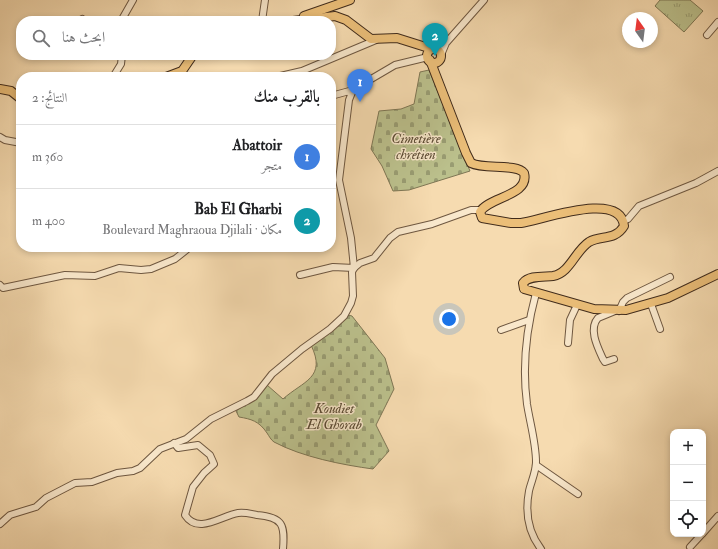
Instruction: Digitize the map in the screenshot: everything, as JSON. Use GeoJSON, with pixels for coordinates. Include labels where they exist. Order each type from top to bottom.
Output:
{"type":"FeatureCollection","features":[{"type":"Feature","properties":{"kind":"main road"},"geometry":{"type":"LineString","coordinates":[[305,16],[340,2],[350,0]]}},
{"type":"Feature","properties":{"kind":"main road"},"geometry":{"type":"LineString","coordinates":[[336,16],[346,20],[365,36],[376,40],[397,38],[411,42],[433,55],[437,79],[471,163],[484,167],[516,168],[524,173],[520,186],[513,192],[486,205],[481,210],[480,216],[484,219],[511,223],[535,221],[595,207],[606,208],[617,212],[623,221],[624,226],[617,235],[588,243],[559,274],[528,279],[524,282],[524,288],[577,305],[604,311],[617,311],[651,304],[680,293],[718,274]]}},
{"type":"Feature","properties":{"kind":"main road"},"geometry":{"type":"LineString","coordinates":[[180,72],[189,60]]}},
{"type":"Feature","properties":{"kind":"main road"},"geometry":{"type":"LineString","coordinates":[[0,89],[11,91],[16,95]]}},
{"type":"Feature","properties":{"kind":"street"},"geometry":{"type":"LineString","coordinates":[[124,16],[133,0]]}},
{"type":"Feature","properties":{"kind":"street"},"geometry":{"type":"LineString","coordinates":[[263,16],[265,0]]}},
{"type":"Feature","properties":{"kind":"street"},"geometry":{"type":"LineString","coordinates":[[336,97],[350,91],[395,65],[433,55],[446,43],[484,0]]}},
{"type":"Feature","properties":{"kind":"street"},"geometry":{"type":"LineString","coordinates":[[707,35],[718,22]]}},
{"type":"Feature","properties":{"kind":"street"},"geometry":{"type":"LineString","coordinates":[[336,57],[376,40]]}},
{"type":"Feature","properties":{"kind":"street"},"geometry":{"type":"LineString","coordinates":[[116,72],[121,64],[121,60]]}},
{"type":"Feature","properties":{"kind":"street"},"geometry":{"type":"LineString","coordinates":[[298,72],[328,60]]}},
{"type":"Feature","properties":{"kind":"street"},"geometry":{"type":"LineString","coordinates":[[336,91],[350,91]]}},
{"type":"Feature","properties":{"kind":"street"},"geometry":{"type":"LineString","coordinates":[[336,95],[350,91]]}},
{"type":"Feature","properties":{"kind":"street"},"geometry":{"type":"LineString","coordinates":[[0,524],[10,515],[36,507],[46,498],[75,483],[92,482],[116,473],[133,471],[140,468],[157,451],[186,439],[221,412],[254,397],[272,374],[302,349],[337,324],[351,303],[354,268],[351,238],[339,180],[350,91]]}},
{"type":"Feature","properties":{"kind":"street"},"geometry":{"type":"LineString","coordinates":[[0,137],[5,140],[16,142]]}},
{"type":"Feature","properties":{"kind":"street"},"geometry":{"type":"LineString","coordinates":[[623,221],[628,218],[639,206],[696,183],[718,171]]}},
{"type":"Feature","properties":{"kind":"street"},"geometry":{"type":"LineString","coordinates":[[300,275],[333,267],[354,268],[360,263],[374,258],[390,238],[398,232],[432,224],[471,210],[481,210]]}},
{"type":"Feature","properties":{"kind":"street"},"geometry":{"type":"LineString","coordinates":[[0,285],[3,288],[65,275],[96,276],[118,268],[141,270],[151,269],[175,259],[184,252]]}},
{"type":"Feature","properties":{"kind":"street"},"geometry":{"type":"LineString","coordinates":[[614,360],[605,362],[594,336],[594,327],[598,318],[617,311],[627,298],[670,277]]}},
{"type":"Feature","properties":{"kind":"street"},"geometry":{"type":"LineString","coordinates":[[536,293],[529,320],[524,355],[524,382],[536,465],[529,492],[527,518],[534,540],[541,549]]}},
{"type":"Feature","properties":{"kind":"street"},"geometry":{"type":"LineString","coordinates":[[651,304],[660,329]]}},
{"type":"Feature","properties":{"kind":"street"},"geometry":{"type":"LineString","coordinates":[[568,343],[570,320],[577,305]]}},
{"type":"Feature","properties":{"kind":"street"},"geometry":{"type":"LineString","coordinates":[[501,330],[529,320]]}},
{"type":"Feature","properties":{"kind":"street"},"geometry":{"type":"LineString","coordinates":[[174,444],[178,448],[198,445],[210,455],[214,464],[204,473],[193,487],[185,514],[189,521],[196,524],[205,523],[244,512],[273,517],[282,524],[284,531],[283,549]]}},
{"type":"Feature","properties":{"kind":"street"},"geometry":{"type":"LineString","coordinates":[[536,465],[578,494]]}},
{"type":"Feature","properties":{"kind":"street"},"geometry":{"type":"LineString","coordinates":[[706,529],[718,516]]}},
{"type":"Feature","properties":{"kind":"street"},"geometry":{"type":"LineString","coordinates":[[690,546],[698,537]]}},
{"type":"Feature","properties":{"kind":"green space"},"geometry":{"type":"Polygon","coordinates":[[[660,0],[690,0],[703,11],[684,32],[655,6],[660,0]]]}},
{"type":"Feature","properties":{"kind":"green space","name":"Cimetière chrétien"},"geometry":{"type":"Polygon","coordinates":[[[429,70],[470,171],[409,190],[393,191],[382,166],[371,149],[379,111],[401,109],[414,104],[420,72],[429,70]]]}},
{"type":"Feature","properties":{"kind":"green space","name":"Koudiet El Ghorab"},"geometry":{"type":"Polygon","coordinates":[[[348,315],[352,316],[385,358],[394,389],[376,425],[389,451],[373,469],[323,460],[285,447],[273,441],[258,423],[239,417],[236,411],[257,397],[267,385],[283,399],[305,383],[314,372],[316,365],[315,356],[311,345],[348,315]]]}},
{"type":"Feature","properties":{"kind":"place","name":"Bab El Gharbi"},"geometry":{"type":"Point","coordinates":[435,56]}},
{"type":"Feature","properties":{"kind":"place","name":"Abattoir"},"geometry":{"type":"Point","coordinates":[360,102]}}]}
